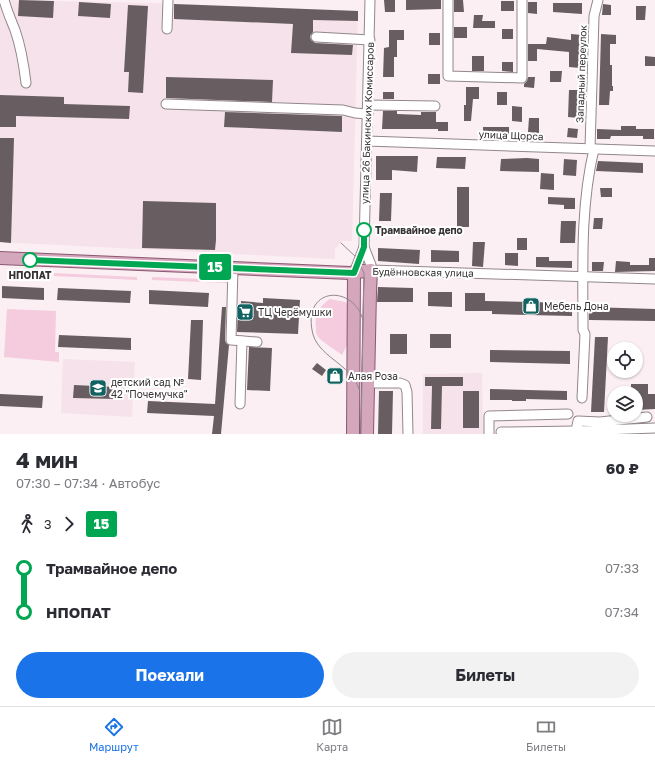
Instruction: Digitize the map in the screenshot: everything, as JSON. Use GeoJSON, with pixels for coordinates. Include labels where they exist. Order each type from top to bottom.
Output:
{"type":"FeatureCollection","features":[{"type":"Feature","properties":{"kind":"main road","name":"Будённовская улица"},"geometry":{"type":"LineString","coordinates":[[0,258],[354,273],[371,270]]}},
{"type":"Feature","properties":{"kind":"main road","name":"улица 26 Бакинских Комиссаров"},"geometry":{"type":"LineString","coordinates":[[367,434],[371,270]]}},
{"type":"Feature","properties":{"kind":"main road","name":"улица 26 Бакинских Комиссаров"},"geometry":{"type":"LineString","coordinates":[[353,434],[354,273]]}},
{"type":"Feature","properties":{"kind":"street"},"geometry":{"type":"LineString","coordinates":[[4,0],[17,37],[22,56],[26,83]]}},
{"type":"Feature","properties":{"kind":"street"},"geometry":{"type":"LineString","coordinates":[[167,29],[168,0]]}},
{"type":"Feature","properties":{"kind":"street","name":"улица 26 Бакинских Комиссаров"},"geometry":{"type":"LineString","coordinates":[[354,273],[364,247],[370,0]]}},
{"type":"Feature","properties":{"kind":"street"},"geometry":{"type":"LineString","coordinates":[[448,0],[448,76],[522,78],[522,0]]}},
{"type":"Feature","properties":{"kind":"street","name":"Западный переулок"},"geometry":{"type":"LineString","coordinates":[[582,398],[585,334],[583,330],[583,276],[586,190],[592,148],[594,16],[598,0]]}},
{"type":"Feature","properties":{"kind":"street"},"geometry":{"type":"LineString","coordinates":[[316,37],[370,40]]}},
{"type":"Feature","properties":{"kind":"street"},"geometry":{"type":"LineString","coordinates":[[166,104],[343,110],[356,113],[368,109],[435,106]]}},
{"type":"Feature","properties":{"kind":"street","name":"улица Щорса"},"geometry":{"type":"LineString","coordinates":[[367,142],[592,148],[655,152]]}},
{"type":"Feature","properties":{"kind":"street","name":"улица 26 Бакинских Комиссаров"},"geometry":{"type":"LineString","coordinates":[[364,247],[371,265],[371,270]]}},
{"type":"Feature","properties":{"kind":"street"},"geometry":{"type":"LineString","coordinates":[[233,268],[230,337],[231,340],[234,341],[256,342]]}},
{"type":"Feature","properties":{"kind":"street","name":"Будённовская улица"},"geometry":{"type":"LineString","coordinates":[[371,270],[655,279]]}},
{"type":"Feature","properties":{"kind":"street"},"geometry":{"type":"LineString","coordinates":[[240,404],[242,341]]}},
{"type":"Feature","properties":{"kind":"street"},"geometry":{"type":"LineString","coordinates":[[368,383],[400,383],[404,385],[407,392],[408,434]]}},
{"type":"Feature","properties":{"kind":"street"},"geometry":{"type":"LineString","coordinates":[[489,434],[489,416],[568,414]]}},
{"type":"Feature","properties":{"kind":"street"},"geometry":{"type":"LineString","coordinates":[[576,432],[578,421],[600,422],[647,417]]}},
{"type":"Feature","properties":{"kind":"street"},"geometry":{"type":"LineString","coordinates":[[500,432],[576,432],[655,428]]}},
{"type":"Feature","properties":{"kind":"shaded area"},"geometry":{"type":"Polygon","coordinates":[[[0,0],[150,3],[358,11],[352,241],[342,241],[335,249],[335,259],[0,242],[0,0]]]}},
{"type":"Feature","properties":{"kind":"shaded area"},"geometry":{"type":"Polygon","coordinates":[[[54,273],[137,277],[137,280],[54,276],[54,273]]]}},
{"type":"Feature","properties":{"kind":"shaded area"},"geometry":{"type":"Polygon","coordinates":[[[152,277],[228,280],[227,283],[152,280],[152,277]]]}},
{"type":"Feature","properties":{"kind":"shaded area"},"geometry":{"type":"Polygon","coordinates":[[[330,299],[345,302],[350,306],[350,339],[342,355],[322,340],[316,333],[316,320],[318,312],[320,308],[330,299]]]}},
{"type":"Feature","properties":{"kind":"shaded area"},"geometry":{"type":"Polygon","coordinates":[[[7,309],[56,311],[55,352],[59,352],[59,362],[4,357],[7,309]]]}},
{"type":"Feature","properties":{"kind":"shaded area","name":"детский сад № 42 \"Почемучка\""},"geometry":{"type":"Polygon","coordinates":[[[63,359],[135,362],[132,417],[61,413],[63,359]]]}},
{"type":"Feature","properties":{"kind":"shaded area"},"geometry":{"type":"Polygon","coordinates":[[[482,373],[483,434],[423,434],[423,374],[482,373]]]}},
{"type":"Feature","properties":{"kind":"building"},"geometry":{"type":"Polygon","coordinates":[[[19,0],[54,1],[53,18],[18,16],[19,0]]]}},
{"type":"Feature","properties":{"kind":"building"},"geometry":{"type":"Polygon","coordinates":[[[384,0],[395,0],[395,12],[385,12],[384,0]]]}},
{"type":"Feature","properties":{"kind":"building"},"geometry":{"type":"Polygon","coordinates":[[[406,0],[441,0],[441,9],[406,10],[406,0]]]}},
{"type":"Feature","properties":{"kind":"building"},"geometry":{"type":"Polygon","coordinates":[[[454,0],[463,0],[464,12],[454,12],[454,0]]]}},
{"type":"Feature","properties":{"kind":"building"},"geometry":{"type":"Polygon","coordinates":[[[501,1],[514,1],[514,11],[501,11],[501,1]]]}},
{"type":"Feature","properties":{"kind":"building"},"geometry":{"type":"Polygon","coordinates":[[[79,2],[111,4],[110,18],[78,16],[79,2]]]}},
{"type":"Feature","properties":{"kind":"building"},"geometry":{"type":"Polygon","coordinates":[[[528,2],[537,2],[537,14],[528,13],[528,2]]]}},
{"type":"Feature","properties":{"kind":"building"},"geometry":{"type":"Polygon","coordinates":[[[553,3],[582,3],[582,14],[553,12],[553,3]]]}},
{"type":"Feature","properties":{"kind":"building"},"geometry":{"type":"Polygon","coordinates":[[[174,4],[358,11],[358,21],[313,20],[313,32],[310,36],[311,40],[315,43],[353,45],[352,55],[291,53],[293,24],[174,19],[174,4]]]}},
{"type":"Feature","properties":{"kind":"building"},"geometry":{"type":"Polygon","coordinates":[[[603,4],[611,5],[611,15],[602,15],[603,4]]]}},
{"type":"Feature","properties":{"kind":"building"},"geometry":{"type":"Polygon","coordinates":[[[128,5],[148,6],[143,93],[128,92],[129,72],[124,72],[128,5]]]}},
{"type":"Feature","properties":{"kind":"building"},"geometry":{"type":"Polygon","coordinates":[[[636,6],[646,6],[645,20],[636,20],[636,6]]]}},
{"type":"Feature","properties":{"kind":"building"},"geometry":{"type":"Polygon","coordinates":[[[474,15],[483,15],[482,21],[495,21],[495,28],[473,28],[474,15]]]}},
{"type":"Feature","properties":{"kind":"building"},"geometry":{"type":"Polygon","coordinates":[[[454,27],[467,27],[467,38],[454,38],[454,27]]]}},
{"type":"Feature","properties":{"kind":"building"},"geometry":{"type":"Polygon","coordinates":[[[502,29],[513,29],[513,39],[502,39],[502,29]]]}},
{"type":"Feature","properties":{"kind":"building"},"geometry":{"type":"Polygon","coordinates":[[[389,30],[404,30],[404,40],[397,40],[397,57],[394,57],[394,77],[383,77],[384,48],[389,47],[389,30]]]}},
{"type":"Feature","properties":{"kind":"building"},"geometry":{"type":"Polygon","coordinates":[[[429,33],[440,33],[440,45],[429,45],[429,33]]]}},
{"type":"Feature","properties":{"kind":"building"},"geometry":{"type":"Polygon","coordinates":[[[571,34],[582,35],[580,68],[569,67],[569,52],[537,49],[537,61],[528,61],[528,44],[546,44],[547,37],[571,40],[571,34]]]}},
{"type":"Feature","properties":{"kind":"building"},"geometry":{"type":"Polygon","coordinates":[[[601,34],[616,35],[616,44],[610,44],[610,65],[612,65],[613,91],[610,91],[609,105],[599,105],[601,34]]]}},
{"type":"Feature","properties":{"kind":"building"},"geometry":{"type":"Polygon","coordinates":[[[472,56],[484,56],[484,71],[472,71],[472,56]]]}},
{"type":"Feature","properties":{"kind":"building"},"geometry":{"type":"Polygon","coordinates":[[[645,56],[655,57],[655,66],[645,66],[645,56]]]}},
{"type":"Feature","properties":{"kind":"building"},"geometry":{"type":"Polygon","coordinates":[[[502,62],[513,62],[513,72],[502,71],[502,62]]]}},
{"type":"Feature","properties":{"kind":"building"},"geometry":{"type":"Polygon","coordinates":[[[550,71],[562,71],[561,82],[550,82],[550,71]]]}},
{"type":"Feature","properties":{"kind":"building"},"geometry":{"type":"Polygon","coordinates":[[[428,74],[440,74],[440,84],[428,84],[428,74]]]}},
{"type":"Feature","properties":{"kind":"building"},"geometry":{"type":"Polygon","coordinates":[[[166,77],[273,80],[272,102],[166,98],[166,77]]]}},
{"type":"Feature","properties":{"kind":"building"},"geometry":{"type":"Polygon","coordinates":[[[528,77],[535,77],[534,88],[524,87],[528,77]]]}},
{"type":"Feature","properties":{"kind":"building"},"geometry":{"type":"Polygon","coordinates":[[[466,87],[479,87],[479,99],[473,99],[471,121],[464,121],[466,87]]]}},
{"type":"Feature","properties":{"kind":"building"},"geometry":{"type":"Polygon","coordinates":[[[569,90],[579,90],[578,118],[568,117],[569,90]]]}},
{"type":"Feature","properties":{"kind":"building"},"geometry":{"type":"Polygon","coordinates":[[[383,92],[394,92],[394,99],[383,99],[383,92]]]}},
{"type":"Feature","properties":{"kind":"building"},"geometry":{"type":"Polygon","coordinates":[[[497,92],[507,92],[507,105],[497,105],[497,92]]]}},
{"type":"Feature","properties":{"kind":"building"},"geometry":{"type":"Polygon","coordinates":[[[0,95],[64,97],[64,104],[130,106],[129,119],[16,116],[16,127],[0,127],[0,95]]]}},
{"type":"Feature","properties":{"kind":"building"},"geometry":{"type":"Polygon","coordinates":[[[512,106],[522,107],[522,122],[512,121],[512,106]]]}},
{"type":"Feature","properties":{"kind":"building"},"geometry":{"type":"Polygon","coordinates":[[[383,111],[397,111],[397,114],[421,115],[421,112],[436,112],[436,122],[448,122],[448,131],[438,131],[438,129],[382,129],[383,111]]]}},
{"type":"Feature","properties":{"kind":"building"},"geometry":{"type":"Polygon","coordinates":[[[225,112],[342,116],[342,132],[224,127],[225,112]]]}},
{"type":"Feature","properties":{"kind":"building"},"geometry":{"type":"Polygon","coordinates":[[[529,118],[539,118],[539,133],[528,132],[529,118]]]}},
{"type":"Feature","properties":{"kind":"building"},"geometry":{"type":"Polygon","coordinates":[[[621,126],[636,126],[636,129],[654,129],[654,139],[643,139],[643,136],[611,136],[610,139],[597,139],[597,129],[621,130],[621,126]]]}},
{"type":"Feature","properties":{"kind":"building"},"geometry":{"type":"Polygon","coordinates":[[[483,127],[509,127],[509,136],[483,135],[483,127]]]}},
{"type":"Feature","properties":{"kind":"building"},"geometry":{"type":"Polygon","coordinates":[[[568,128],[578,129],[577,138],[567,137],[568,128]]]}},
{"type":"Feature","properties":{"kind":"building"},"geometry":{"type":"Polygon","coordinates":[[[0,138],[14,138],[11,243],[0,242],[0,138]]]}},
{"type":"Feature","properties":{"kind":"building"},"geometry":{"type":"Polygon","coordinates":[[[376,156],[418,156],[417,172],[392,170],[392,180],[376,180],[376,156]]]}},
{"type":"Feature","properties":{"kind":"building"},"geometry":{"type":"Polygon","coordinates":[[[437,157],[466,157],[465,169],[436,168],[437,157]]]}},
{"type":"Feature","properties":{"kind":"building"},"geometry":{"type":"Polygon","coordinates":[[[501,159],[539,159],[539,172],[500,171],[501,159]]]}},
{"type":"Feature","properties":{"kind":"building"},"geometry":{"type":"Polygon","coordinates":[[[564,159],[577,160],[576,176],[563,175],[564,159]]]}},
{"type":"Feature","properties":{"kind":"building"},"geometry":{"type":"Polygon","coordinates":[[[598,161],[643,163],[643,173],[596,171],[598,161]]]}},
{"type":"Feature","properties":{"kind":"building"},"geometry":{"type":"Polygon","coordinates":[[[541,173],[554,174],[554,190],[540,189],[541,173]]]}},
{"type":"Feature","properties":{"kind":"building"},"geometry":{"type":"Polygon","coordinates":[[[457,187],[469,187],[469,227],[457,227],[457,187]]]}},
{"type":"Feature","properties":{"kind":"building"},"geometry":{"type":"Polygon","coordinates":[[[600,188],[612,188],[612,197],[601,197],[600,188]]]}},
{"type":"Feature","properties":{"kind":"building"},"geometry":{"type":"Polygon","coordinates":[[[380,193],[392,193],[391,221],[379,221],[380,193]]]}},
{"type":"Feature","properties":{"kind":"building"},"geometry":{"type":"Polygon","coordinates":[[[548,197],[575,198],[575,209],[564,209],[564,205],[548,204],[548,197]]]}},
{"type":"Feature","properties":{"kind":"building"},"geometry":{"type":"Polygon","coordinates":[[[143,201],[216,203],[215,250],[142,248],[143,201]]]}},
{"type":"Feature","properties":{"kind":"building"},"geometry":{"type":"Polygon","coordinates":[[[594,218],[603,218],[602,229],[593,229],[594,218]]]}},
{"type":"Feature","properties":{"kind":"building"},"geometry":{"type":"Polygon","coordinates":[[[561,221],[576,221],[575,243],[560,243],[561,221]]]}},
{"type":"Feature","properties":{"kind":"building"},"geometry":{"type":"Polygon","coordinates":[[[517,238],[527,238],[527,250],[517,250],[517,238]]]}},
{"type":"Feature","properties":{"kind":"building"},"geometry":{"type":"Polygon","coordinates":[[[473,242],[485,242],[483,267],[472,266],[473,242]]]}},
{"type":"Feature","properties":{"kind":"building"},"geometry":{"type":"Polygon","coordinates":[[[378,248],[420,250],[419,264],[378,261],[378,248]]]}},
{"type":"Feature","properties":{"kind":"building"},"geometry":{"type":"Polygon","coordinates":[[[431,250],[459,251],[459,262],[431,262],[431,250]]]}},
{"type":"Feature","properties":{"kind":"building"},"geometry":{"type":"Polygon","coordinates":[[[505,253],[518,253],[518,266],[505,265],[505,253]]]}},
{"type":"Feature","properties":{"kind":"building"},"geometry":{"type":"Polygon","coordinates":[[[536,257],[549,257],[549,261],[572,261],[572,268],[536,267],[536,257]]]}},
{"type":"Feature","properties":{"kind":"building"},"geometry":{"type":"Polygon","coordinates":[[[649,258],[655,258],[655,271],[615,272],[616,261],[630,262],[630,265],[649,265],[649,258]]]}},
{"type":"Feature","properties":{"kind":"building"},"geometry":{"type":"Polygon","coordinates":[[[592,262],[604,262],[603,271],[592,271],[592,262]]]}},
{"type":"Feature","properties":{"kind":"building"},"geometry":{"type":"Polygon","coordinates":[[[2,286],[44,288],[44,300],[2,298],[2,286]]]}},
{"type":"Feature","properties":{"kind":"building"},"geometry":{"type":"Polygon","coordinates":[[[378,287],[413,288],[413,302],[377,302],[378,287]]]}},
{"type":"Feature","properties":{"kind":"building"},"geometry":{"type":"Polygon","coordinates":[[[58,288],[131,291],[130,303],[57,300],[58,288]]]}},
{"type":"Feature","properties":{"kind":"building"},"geometry":{"type":"Polygon","coordinates":[[[149,290],[209,293],[208,307],[149,304],[149,290]]]}},
{"type":"Feature","properties":{"kind":"building"},"geometry":{"type":"Polygon","coordinates":[[[428,292],[452,292],[452,307],[428,306],[428,292]]]}},
{"type":"Feature","properties":{"kind":"building"},"geometry":{"type":"Polygon","coordinates":[[[465,293],[485,293],[485,301],[572,303],[572,316],[492,314],[492,311],[465,311],[465,293]]]}},
{"type":"Feature","properties":{"kind":"building"},"geometry":{"type":"Polygon","coordinates":[[[263,298],[300,300],[298,334],[237,332],[238,307],[241,308],[241,301],[263,303],[263,298]]]}},
{"type":"Feature","properties":{"kind":"building"},"geometry":{"type":"Polygon","coordinates":[[[222,307],[226,307],[225,340],[229,345],[221,434],[212,434],[214,416],[147,413],[148,401],[215,404],[222,307]]]}},
{"type":"Feature","properties":{"kind":"building"},"geometry":{"type":"Polygon","coordinates":[[[589,307],[655,309],[655,321],[589,320],[589,307]]]}},
{"type":"Feature","properties":{"kind":"building"},"geometry":{"type":"Polygon","coordinates":[[[191,320],[203,320],[201,380],[188,379],[191,320]]]}},
{"type":"Feature","properties":{"kind":"building"},"geometry":{"type":"Polygon","coordinates":[[[390,334],[407,334],[407,354],[390,354],[390,334]]]}},
{"type":"Feature","properties":{"kind":"building"},"geometry":{"type":"Polygon","coordinates":[[[430,334],[451,334],[451,348],[430,348],[430,334]]]}},
{"type":"Feature","properties":{"kind":"building"},"geometry":{"type":"Polygon","coordinates":[[[59,335],[131,338],[131,350],[58,347],[59,335]]]}},
{"type":"Feature","properties":{"kind":"building"},"geometry":{"type":"Polygon","coordinates":[[[595,337],[608,337],[604,412],[591,412],[595,337]]]}},
{"type":"Feature","properties":{"kind":"building"},"geometry":{"type":"Polygon","coordinates":[[[249,347],[272,348],[270,391],[247,390],[249,347]]]}},
{"type":"Feature","properties":{"kind":"building"},"geometry":{"type":"Polygon","coordinates":[[[490,350],[570,351],[570,364],[490,362],[490,350]]]}},
{"type":"Feature","properties":{"kind":"building"},"geometry":{"type":"Polygon","coordinates":[[[317,363],[326,370],[322,376],[312,369],[317,363]]]}},
{"type":"Feature","properties":{"kind":"building"},"geometry":{"type":"Polygon","coordinates":[[[425,377],[463,377],[463,386],[442,386],[441,429],[431,429],[432,386],[425,386],[425,377]]]}},
{"type":"Feature","properties":{"kind":"building"},"geometry":{"type":"Polygon","coordinates":[[[631,384],[648,384],[648,394],[655,394],[655,409],[643,410],[643,386],[631,386],[631,384]]]}},
{"type":"Feature","properties":{"kind":"building"},"geometry":{"type":"Polygon","coordinates":[[[74,385],[116,387],[116,399],[73,398],[74,385]]]}},
{"type":"Feature","properties":{"kind":"building"},"geometry":{"type":"Polygon","coordinates":[[[490,389],[567,391],[567,400],[490,400],[490,389]]]}},
{"type":"Feature","properties":{"kind":"building"},"geometry":{"type":"Polygon","coordinates":[[[379,391],[393,391],[392,434],[378,434],[379,391]]]}},
{"type":"Feature","properties":{"kind":"building"},"geometry":{"type":"Polygon","coordinates":[[[463,391],[479,391],[479,428],[463,428],[463,391]]]}},
{"type":"Feature","properties":{"kind":"building"},"geometry":{"type":"Polygon","coordinates":[[[0,394],[43,396],[42,408],[0,406],[0,394]]]}},
{"type":"Feature","properties":{"kind":"tram line"},"geometry":{"type":"LineString","coordinates":[[341,243],[356,257],[364,273],[361,434]]}},
{"type":"Feature","properties":{"kind":"tram line"},"geometry":{"type":"LineString","coordinates":[[359,389],[355,380],[349,373],[320,347],[312,330],[312,316],[315,305],[322,298],[331,295],[341,296],[350,301],[358,309],[363,320]]}},
{"type":"Feature","properties":{"kind":"bus line","name":"15"},"geometry":{"type":"LineString","coordinates":[[30,260],[354,273],[364,247],[364,230]]}},
{"type":"Feature","properties":{"kind":"place","name":"Трамвайное депо"},"geometry":{"type":"Point","coordinates":[364,230]}},
{"type":"Feature","properties":{"kind":"place","name":"НПОПАТ"},"geometry":{"type":"Point","coordinates":[30,260]}},
{"type":"Feature","properties":{"kind":"place","name":"Мебель Дона"},"geometry":{"type":"Point","coordinates":[531,306]}},
{"type":"Feature","properties":{"kind":"place","name":"ТЦ Черёмушки"},"geometry":{"type":"Point","coordinates":[245,312]}},
{"type":"Feature","properties":{"kind":"place","name":"Алая Роза"},"geometry":{"type":"Point","coordinates":[335,376]}},
{"type":"Feature","properties":{"kind":"place","name":"детский сад № 42 \"Почемучка\""},"geometry":{"type":"Point","coordinates":[98,388]}}]}
